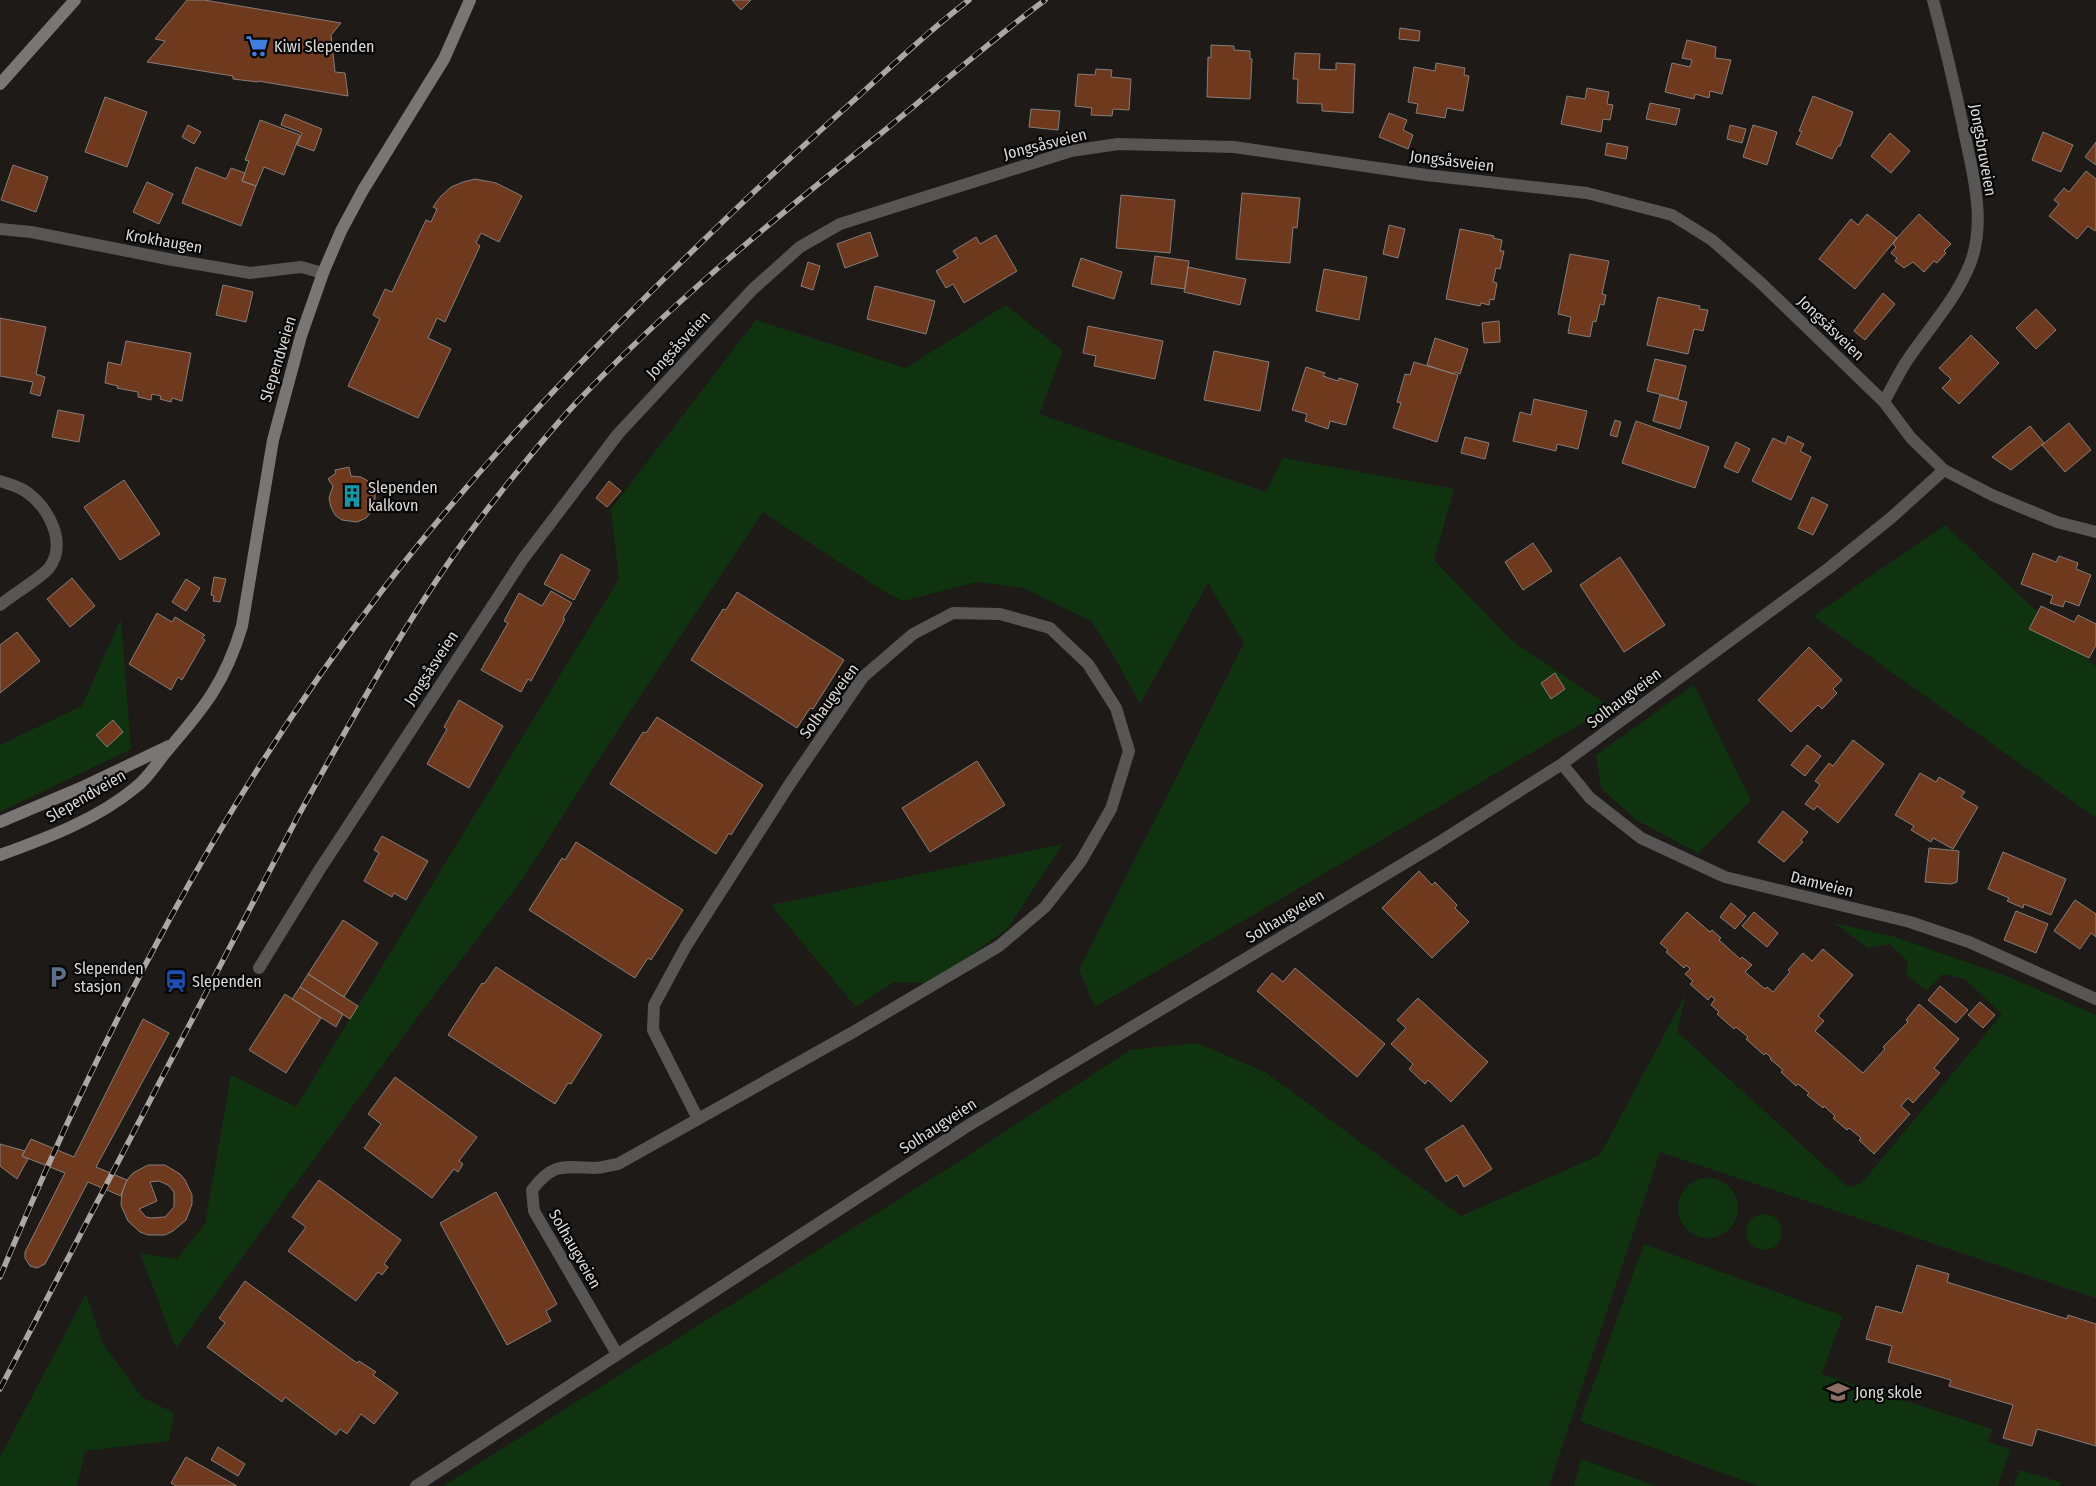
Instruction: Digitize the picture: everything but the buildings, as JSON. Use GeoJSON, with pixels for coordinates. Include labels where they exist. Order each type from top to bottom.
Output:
{"type":"FeatureCollection","features":[{"type":"Feature","properties":{"kind":"main road"},"geometry":{"type":"LineString","coordinates":[[0,84],[75,0]]}},
{"type":"Feature","properties":{"kind":"main road","name":"Slependveien"},"geometry":{"type":"LineString","coordinates":[[0,855],[37,842],[70,826],[116,801],[138,786],[213,694],[235,651],[242,626],[273,440],[301,336],[323,272],[341,231],[363,190],[444,59],[470,0]]}},
{"type":"Feature","properties":{"kind":"main road","name":"Slependveien"},"geometry":{"type":"LineString","coordinates":[[0,822],[86,786],[173,744]]}},
{"type":"Feature","properties":{"kind":"street","name":"Jongsbruveien"},"geometry":{"type":"LineString","coordinates":[[1884,402],[1905,364],[1968,271],[1976,235],[1975,184],[1950,62],[1933,0]]}},
{"type":"Feature","properties":{"kind":"street","name":"Jongsåsveien"},"geometry":{"type":"LineString","coordinates":[[259,968],[318,872],[523,558],[618,434],[753,288],[800,247],[840,224],[1071,151],[1118,144],[1234,147],[1426,175],[1587,193],[1672,215],[1712,240],[1761,283],[1884,402],[1911,438],[1944,470],[1992,495],[2057,522],[2096,532]]}},
{"type":"Feature","properties":{"kind":"street","name":"Krokhaugen"},"geometry":{"type":"LineString","coordinates":[[0,229],[31,232],[173,260],[250,272],[302,267],[323,272]]}},
{"type":"Feature","properties":{"kind":"street","name":"Solhaugveien"},"geometry":{"type":"LineString","coordinates":[[416,1486],[969,1125],[1438,843],[1562,764],[1829,568],[1892,517],[1944,470]]}},
{"type":"Feature","properties":{"kind":"street"},"geometry":{"type":"LineString","coordinates":[[0,481],[25,491],[38,502],[56,531],[56,555],[49,569],[0,605]]}},
{"type":"Feature","properties":{"kind":"street","name":"Solhaugveien"},"geometry":{"type":"LineString","coordinates":[[617,1354],[534,1211],[532,1190],[543,1176],[564,1166],[597,1168],[618,1164],[855,1031],[999,946],[1045,908],[1081,861],[1111,809],[1129,750],[1116,708],[1088,664],[1050,628],[1000,614],[953,614],[914,634],[863,677],[791,782],[696,930],[654,1005],[652,1030],[698,1118]]}},
{"type":"Feature","properties":{"kind":"street","name":"Damveien"},"geometry":{"type":"LineString","coordinates":[[1562,764],[1590,798],[1641,838],[1704,868],[1725,877],[1918,925],[1969,942],[2096,999]]}},
{"type":"Feature","properties":{"kind":"green space"},"geometry":{"type":"Polygon","coordinates":[[[1006,305],[1063,351],[1039,414],[1266,492],[1283,458],[1454,489],[1434,560],[1511,640],[1610,707],[1095,1007],[1079,970],[1244,643],[1208,583],[1140,704],[1112,653],[1091,621],[1023,588],[977,582],[903,601],[880,589],[763,512],[623,722],[519,884],[425,1007],[176,1348],[140,1253],[177,1259],[205,1224],[231,1075],[296,1107],[619,579],[611,509],[756,320],[906,368],[1006,305]]]}},
{"type":"Feature","properties":{"kind":"green space"},"geometry":{"type":"Polygon","coordinates":[[[1945,525],[2096,667],[2096,818],[1813,616],[1945,525]]]}},
{"type":"Feature","properties":{"kind":"green space"},"geometry":{"type":"Polygon","coordinates":[[[121,619],[131,749],[0,812],[0,745],[82,706],[121,619]]]}},
{"type":"Feature","properties":{"kind":"green space"},"geometry":{"type":"Polygon","coordinates":[[[1694,685],[1751,800],[1698,853],[1636,820],[1601,788],[1596,755],[1694,685]]]}},
{"type":"Feature","properties":{"kind":"green space"},"geometry":{"type":"Polygon","coordinates":[[[1063,844],[1008,928],[933,983],[893,982],[856,1007],[771,905],[1063,844]]]}},
{"type":"Feature","properties":{"kind":"green space"},"geometry":{"type":"Polygon","coordinates":[[[1834,923],[1895,937],[2009,977],[2096,1015],[2096,1298],[1660,1152],[1549,1486],[443,1486],[966,1157],[1130,1050],[1197,1043],[1265,1072],[1461,1216],[1600,1155],[1686,994],[1677,1032],[1848,1187],[1861,1184],[2002,1014],[1965,979],[1943,974],[1926,991],[1906,974],[1908,961],[1889,944],[1868,948],[1834,923]]]}},
{"type":"Feature","properties":{"kind":"green space"},"geometry":{"type":"Polygon","coordinates":[[[1708,1178],[1724,1183],[1729,1187],[1733,1192],[1738,1208],[1733,1224],[1729,1229],[1724,1233],[1708,1238],[1692,1233],[1687,1229],[1683,1224],[1678,1208],[1683,1192],[1687,1187],[1692,1183],[1708,1178]]]}},
{"type":"Feature","properties":{"kind":"green space"},"geometry":{"type":"Polygon","coordinates":[[[1764,1214],[1771,1215],[1777,1219],[1781,1225],[1781,1239],[1777,1245],[1771,1249],[1764,1250],[1757,1249],[1751,1245],[1747,1239],[1746,1232],[1747,1225],[1751,1219],[1757,1215],[1764,1214]]]}},
{"type":"Feature","properties":{"kind":"green space"},"geometry":{"type":"Polygon","coordinates":[[[1644,1244],[1843,1316],[1822,1374],[1992,1429],[1988,1442],[2010,1449],[1998,1486],[1758,1486],[1580,1421],[1644,1244]]]}},
{"type":"Feature","properties":{"kind":"green space"},"geometry":{"type":"Polygon","coordinates":[[[86,1294],[103,1344],[142,1397],[174,1413],[169,1441],[85,1451],[77,1486],[0,1486],[0,1457],[86,1294]]]}},
{"type":"Feature","properties":{"kind":"green space"},"geometry":{"type":"Polygon","coordinates":[[[1581,1459],[1656,1486],[1574,1486],[1581,1459]]]}},
{"type":"Feature","properties":{"kind":"green space"},"geometry":{"type":"Polygon","coordinates":[[[2019,1470],[2061,1482],[2060,1486],[2014,1486],[2019,1470]]]}},
{"type":"Feature","properties":{"kind":"railway"},"geometry":{"type":"LineString","coordinates":[[0,1277],[80,1096],[123,1007],[170,919],[218,833],[270,749],[325,667],[384,588],[460,495],[540,406],[623,319],[780,167],[939,24],[969,0]]}},
{"type":"Feature","properties":{"kind":"railway"},"geometry":{"type":"LineString","coordinates":[[0,1389],[297,818],[411,620],[489,507],[542,441],[576,403],[685,297],[800,199],[1045,0]]}},
{"type":"Feature","properties":{"kind":"place","name":"Kiwi Slependen"},"geometry":{"type":"Point","coordinates":[257,46]}},
{"type":"Feature","properties":{"kind":"place","name":"Slependen kalkovn"},"geometry":{"type":"Point","coordinates":[352,496]}},
{"type":"Feature","properties":{"kind":"place","name":"Slependen stasjon"},"geometry":{"type":"Point","coordinates":[58,977]}},
{"type":"Feature","properties":{"kind":"place","name":"Slependen"},"geometry":{"type":"Point","coordinates":[176,981]}},
{"type":"Feature","properties":{"kind":"place","name":"Jong skole"},"geometry":{"type":"Point","coordinates":[1838,1392]}}]}
